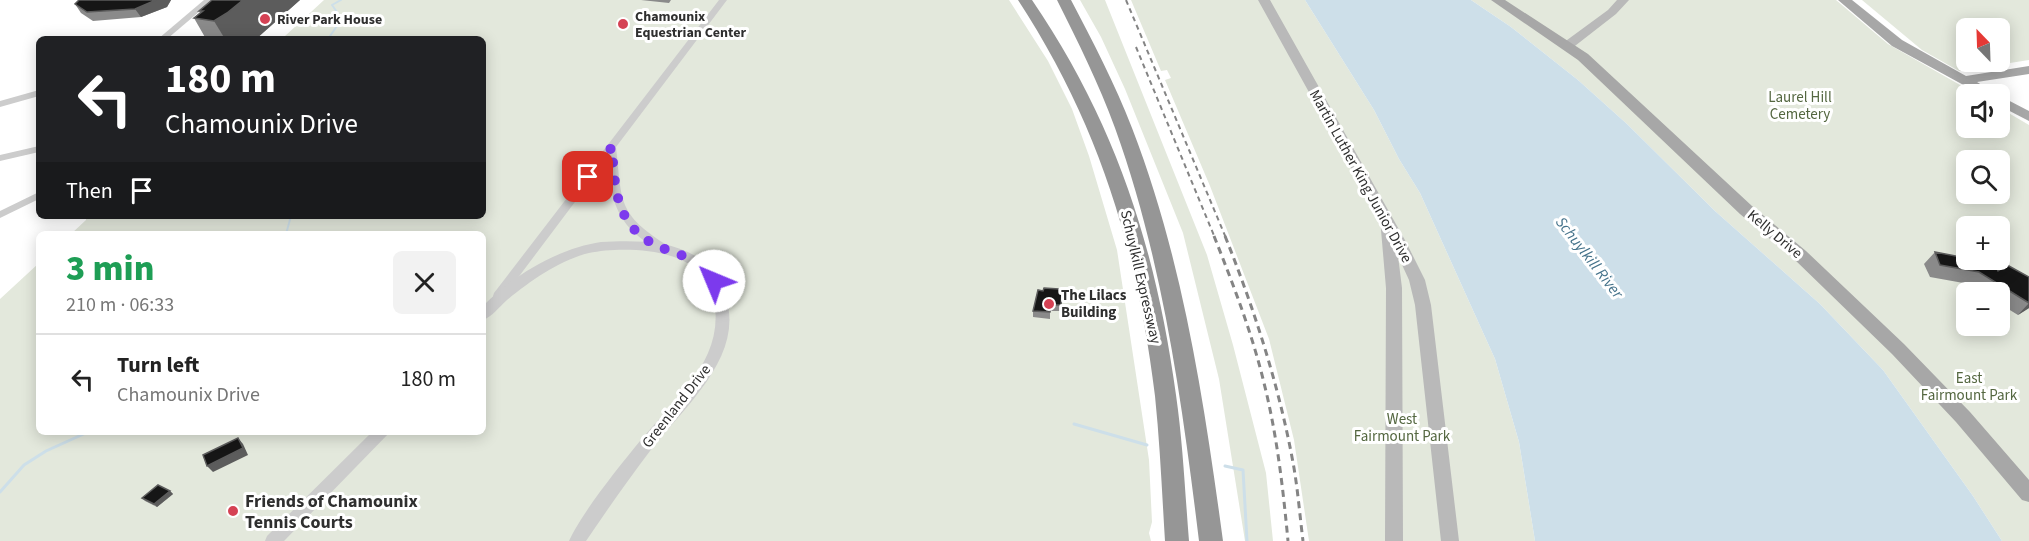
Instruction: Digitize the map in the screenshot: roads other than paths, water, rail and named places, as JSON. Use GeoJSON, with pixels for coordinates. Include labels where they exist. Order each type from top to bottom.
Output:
{"type":"FeatureCollection","features":[{"type":"Feature","properties":{"kind":"highway","name":"Schuylkill Expressway"},"geometry":{"type":"LineString","coordinates":[[1025,0],[1062,56],[1088,108],[1112,168],[1134,236],[1163,377],[1177,541]]}},
{"type":"Feature","properties":{"kind":"highway","name":"Schuylkill Expressway"},"geometry":{"type":"LineString","coordinates":[[1064,0],[1094,57],[1118,113],[1144,188],[1187,366],[1211,541]]}},
{"type":"Feature","properties":{"kind":"main road","name":"Martin Luther King Junior Drive"},"geometry":{"type":"LineString","coordinates":[[1264,0],[1386,218],[1417,280],[1427,330],[1450,541]]}},
{"type":"Feature","properties":{"kind":"main road","name":"Kelly Drive"},"geometry":{"type":"LineString","coordinates":[[1497,0],[1589,63],[1746,210],[1800,255],[1898,348],[1963,417],[2029,494]]}},
{"type":"Feature","properties":{"kind":"main road"},"geometry":{"type":"LineString","coordinates":[[1567,46],[1612,12],[1623,0]]}},
{"type":"Feature","properties":{"kind":"main road"},"geometry":{"type":"LineString","coordinates":[[1844,0],[1892,40],[1971,84]]}},
{"type":"Feature","properties":{"kind":"main road"},"geometry":{"type":"LineString","coordinates":[[1854,0],[1922,56]]}},
{"type":"Feature","properties":{"kind":"main road"},"geometry":{"type":"LineString","coordinates":[[1964,80],[2029,70]]}},
{"type":"Feature","properties":{"kind":"main road"},"geometry":{"type":"LineString","coordinates":[[2010,106],[2029,117]]}},
{"type":"Feature","properties":{"kind":"main road"},"geometry":{"type":"LineString","coordinates":[[1386,218],[1394,288],[1394,541]]}},
{"type":"Feature","properties":{"kind":"main road"},"geometry":{"type":"LineString","coordinates":[[1394,288],[1398,282],[1417,280]]}},
{"type":"Feature","properties":{"kind":"street"},"geometry":{"type":"LineString","coordinates":[[166,36],[209,0]]}},
{"type":"Feature","properties":{"kind":"street"},"geometry":{"type":"LineString","coordinates":[[495,300],[723,0]]}},
{"type":"Feature","properties":{"kind":"street"},"geometry":{"type":"LineString","coordinates":[[0,104],[36,94]]}},
{"type":"Feature","properties":{"kind":"street","name":"Greenland Drive"},"geometry":{"type":"LineString","coordinates":[[577,541],[632,463],[710,365],[719,342],[723,309],[714,281],[701,265],[692,259],[663,248],[642,235],[624,217],[616,192],[612,147]]}},
{"type":"Feature","properties":{"kind":"street"},"geometry":{"type":"LineString","coordinates":[[0,158],[36,150]]}},
{"type":"Feature","properties":{"kind":"street"},"geometry":{"type":"LineString","coordinates":[[0,215],[36,197]]}},
{"type":"Feature","properties":{"kind":"street","name":"Greenland Drive"},"geometry":{"type":"LineString","coordinates":[[486,311],[495,300],[555,263],[581,251],[607,246],[663,248]]}},
{"type":"Feature","properties":{"kind":"street"},"geometry":{"type":"LineString","coordinates":[[273,541],[379,435]]}},
{"type":"Feature","properties":{"kind":"water","name":"Schuylkill River"},"geometry":{"type":"Polygon","coordinates":[[[1305,0],[1471,0],[1511,27],[1578,80],[1627,124],[1715,211],[1820,304],[1883,370],[1973,496],[2002,541],[1535,541],[1519,442],[1495,359],[1420,193],[1399,159],[1374,110],[1305,0]]]}},
{"type":"Feature","properties":{"kind":"waterway"},"geometry":{"type":"LineString","coordinates":[[330,36],[339,23],[337,12],[332,5],[341,0]]}},
{"type":"Feature","properties":{"kind":"waterway"},"geometry":{"type":"LineString","coordinates":[[287,231],[290,219]]}},
{"type":"Feature","properties":{"kind":"waterway"},"geometry":{"type":"LineString","coordinates":[[1074,424],[1147,445]]}},
{"type":"Feature","properties":{"kind":"waterway"},"geometry":{"type":"LineString","coordinates":[[0,492],[24,465],[46,451],[81,435]]}},
{"type":"Feature","properties":{"kind":"waterway"},"geometry":{"type":"LineString","coordinates":[[1225,466],[1243,470],[1247,541]]}},
{"type":"Feature","properties":{"kind":"railway"},"geometry":{"type":"LineString","coordinates":[[1126,0],[1226,238]]}},
{"type":"Feature","properties":{"kind":"railway"},"geometry":{"type":"LineString","coordinates":[[1136,47],[1215,238]]}},
{"type":"Feature","properties":{"kind":"railway"},"geometry":{"type":"LineString","coordinates":[[1214,236],[1248,327],[1264,383],[1273,422],[1288,541]]}},
{"type":"Feature","properties":{"kind":"railway"},"geometry":{"type":"LineString","coordinates":[[1225,236],[1256,322],[1282,409],[1294,468],[1303,541]]}},
{"type":"Feature","properties":{"kind":"place","name":"River Park House"},"geometry":{"type":"Point","coordinates":[265,19]}},
{"type":"Feature","properties":{"kind":"place","name":"Chamounix Equestrian Center"},"geometry":{"type":"Point","coordinates":[623,24]}},
{"type":"Feature","properties":{"kind":"place","name":"The Lilacs Building"},"geometry":{"type":"Point","coordinates":[1049,304]}},
{"type":"Feature","properties":{"kind":"place","name":"Friends of Chamounix Tennis Courts"},"geometry":{"type":"Point","coordinates":[233,511]}},
{"type":"Feature","properties":{"kind":"park label","name":"Laurel Hill Cemetery"},"geometry":{"type":"Point","coordinates":[1800,106]}},
{"type":"Feature","properties":{"kind":"park label","name":"East Fairmount Park"},"geometry":{"type":"Point","coordinates":[1969,386]}},
{"type":"Feature","properties":{"kind":"park label","name":"West Fairmount Park"},"geometry":{"type":"Point","coordinates":[1402,428]}}]}
